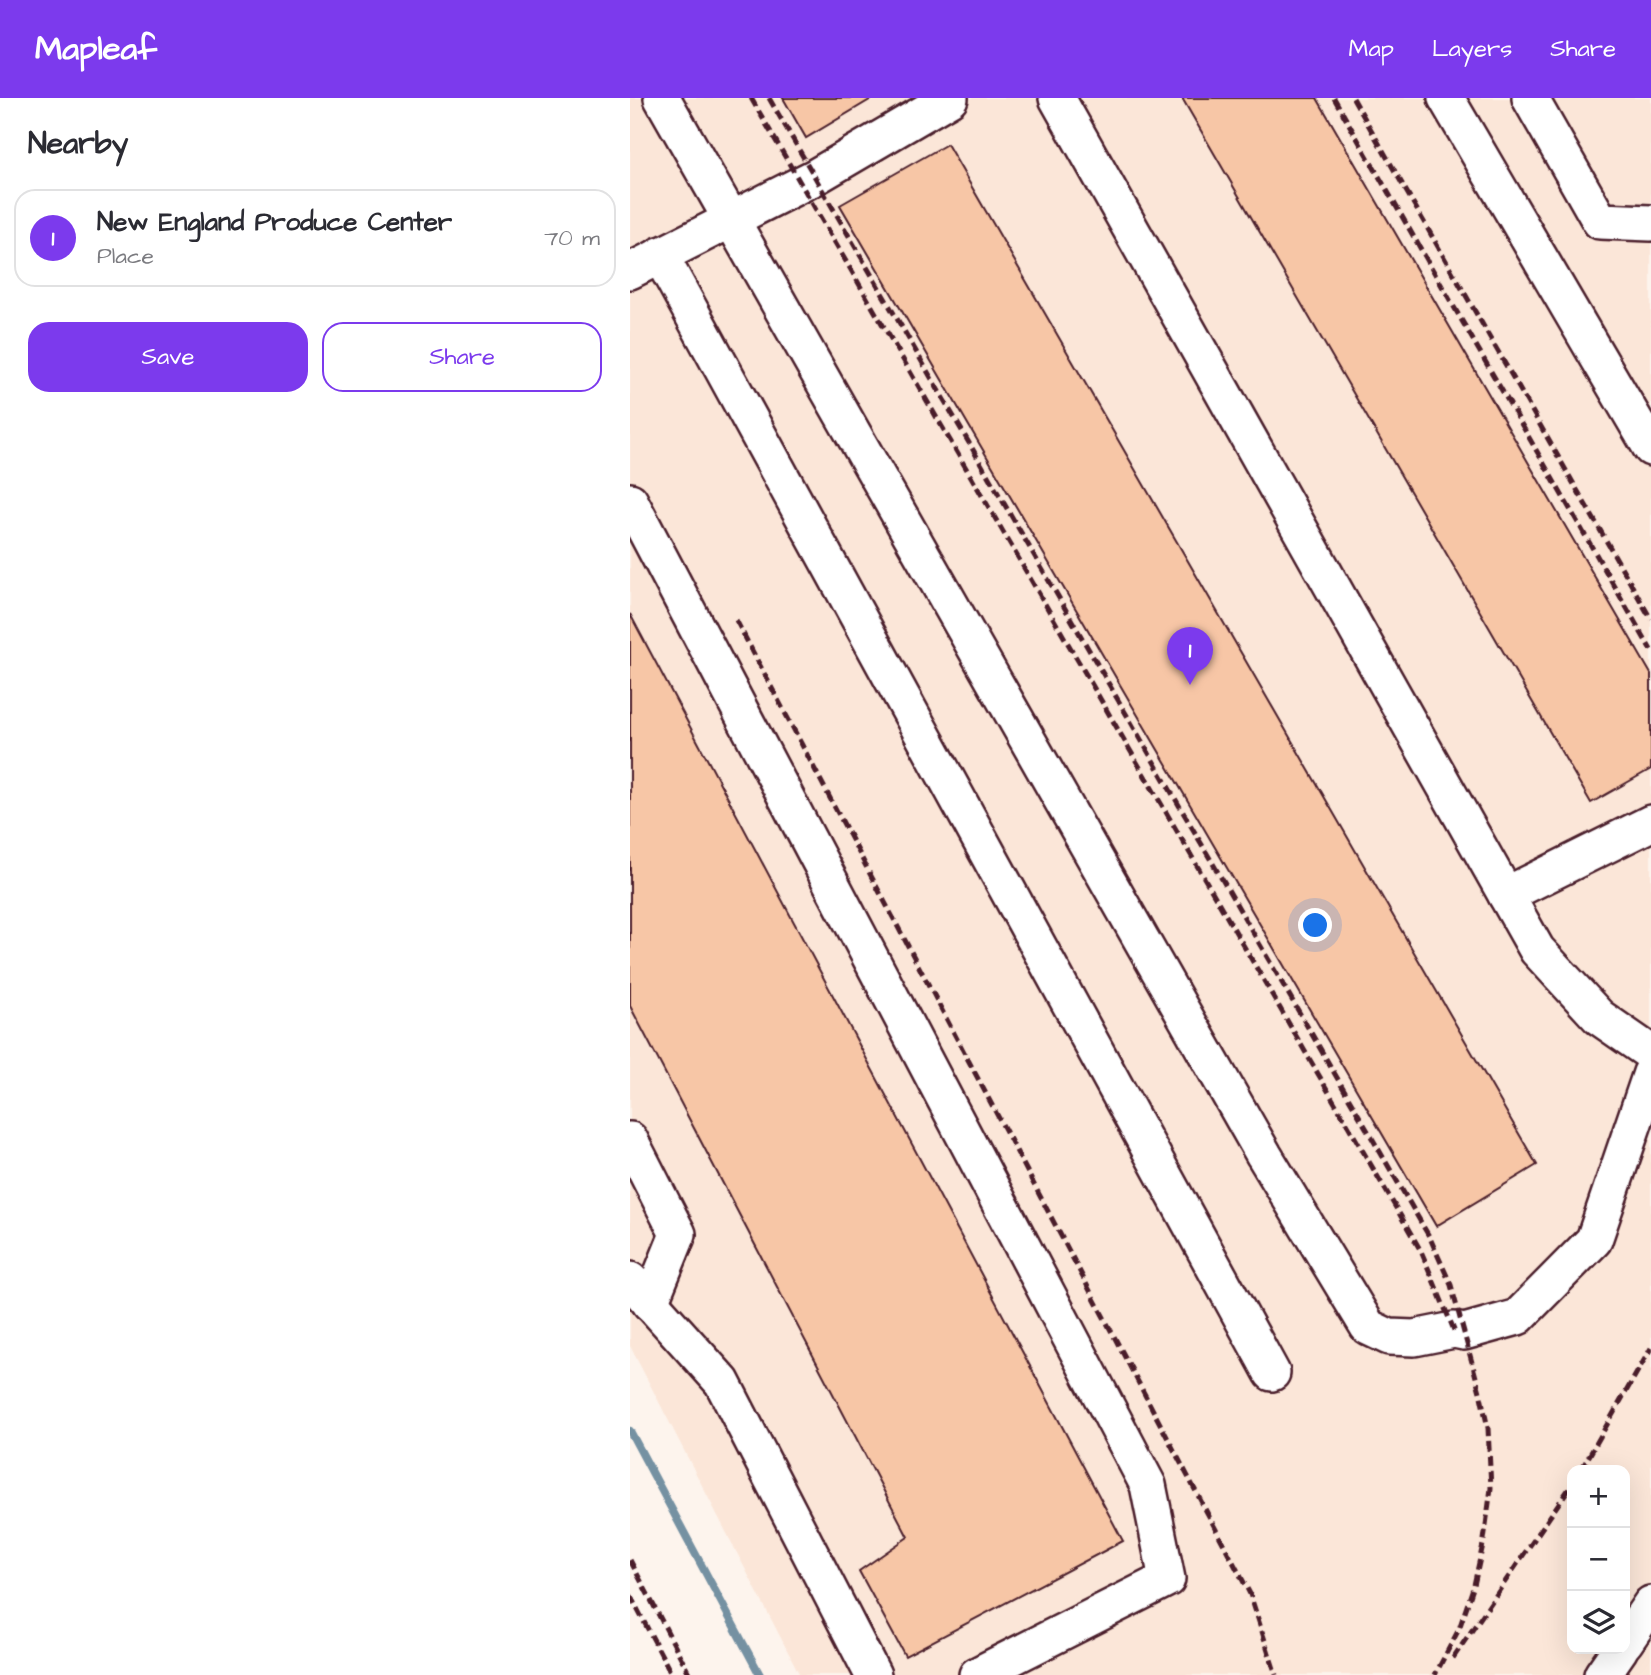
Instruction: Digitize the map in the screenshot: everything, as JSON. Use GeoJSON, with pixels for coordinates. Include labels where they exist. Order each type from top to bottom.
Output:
{"type":"FeatureCollection","features":[{"type":"Feature","properties":{"kind":"lane"},"geometry":{"type":"LineString","coordinates":[[662,98],[1265,1155],[1368,1327],[1389,1337],[1414,1338],[1454,1330],[1464,1332],[1518,1317],[1594,1240],[1651,1073]]}},
{"type":"Feature","properties":{"kind":"lane"},"geometry":{"type":"LineString","coordinates":[[950,98],[815,177],[731,220],[641,257],[1272,1373]]}},
{"type":"Feature","properties":{"kind":"lane"},"geometry":{"type":"LineString","coordinates":[[1057,98],[1537,950],[1599,1017],[1651,1053]]}},
{"type":"Feature","properties":{"kind":"lane"},"geometry":{"type":"LineString","coordinates":[[1446,98],[1651,448]]}},
{"type":"Feature","properties":{"kind":"lane"},"geometry":{"type":"LineString","coordinates":[[1530,98],[1600,221],[1651,223]]}},
{"type":"Feature","properties":{"kind":"lane"},"geometry":{"type":"LineString","coordinates":[[630,501],[1148,1485],[1167,1579],[977,1675]]}},
{"type":"Feature","properties":{"kind":"lane"},"geometry":{"type":"LineString","coordinates":[[1506,895],[1651,823]]}},
{"type":"Feature","properties":{"kind":"lane"},"geometry":{"type":"LineString","coordinates":[[630,1140],[678,1234],[640,1292],[722,1382],[873,1675]]}},
{"type":"Feature","properties":{"kind":"lane"},"geometry":{"type":"LineString","coordinates":[[1630,1635],[1651,1604]]}},
{"type":"Feature","properties":{"kind":"lane"},"geometry":{"type":"LineString","coordinates":[[1602,1675],[1617,1654]]}},
{"type":"Feature","properties":{"kind":"shaded area"},"geometry":{"type":"Polygon","coordinates":[[[630,98],[1651,98],[1651,1675],[800,1675],[630,1346],[630,98]]]}},
{"type":"Feature","properties":{"kind":"building"},"geometry":{"type":"Polygon","coordinates":[[[783,98],[873,98],[806,138],[783,98]]]}},
{"type":"Feature","properties":{"kind":"building"},"geometry":{"type":"Polygon","coordinates":[[[1182,98],[1317,98],[1651,674],[1651,769],[1591,803],[1182,98]]]}},
{"type":"Feature","properties":{"kind":"building"},"geometry":{"type":"Polygon","coordinates":[[[947,144],[1537,1165],[1436,1226],[840,205],[947,144]]]}},
{"type":"Feature","properties":{"kind":"building"},"geometry":{"type":"Polygon","coordinates":[[[630,614],[1123,1541],[905,1656],[859,1571],[908,1537],[630,1006],[630,614]]]}},
{"type":"Feature","properties":{"kind":"waterway"},"geometry":{"type":"LineString","coordinates":[[630,1431],[760,1675]]}},
{"type":"Feature","properties":{"kind":"railway"},"geometry":{"type":"LineString","coordinates":[[751,98],[1421,1251],[1456,1335]]}},
{"type":"Feature","properties":{"kind":"railway"},"geometry":{"type":"LineString","coordinates":[[769,98],[1430,1238],[1451,1285],[1488,1428],[1491,1488],[1474,1585],[1459,1629],[1435,1675]]}},
{"type":"Feature","properties":{"kind":"railway"},"geometry":{"type":"LineString","coordinates":[[1334,98],[1651,650]]}},
{"type":"Feature","properties":{"kind":"railway"},"geometry":{"type":"LineString","coordinates":[[1353,98],[1651,619]]}},
{"type":"Feature","properties":{"kind":"railway"},"geometry":{"type":"LineString","coordinates":[[736,620],[1250,1594],[1276,1675]]}},
{"type":"Feature","properties":{"kind":"railway"},"geometry":{"type":"LineString","coordinates":[[1584,1465],[1651,1348]]}},
{"type":"Feature","properties":{"kind":"railway"},"geometry":{"type":"LineString","coordinates":[[1453,1658],[1567,1491]]}},
{"type":"Feature","properties":{"kind":"railway"},"geometry":{"type":"LineString","coordinates":[[630,1560],[690,1675]]}},
{"type":"Feature","properties":{"kind":"railway"},"geometry":{"type":"LineString","coordinates":[[630,1595],[672,1675]]}},
{"type":"Feature","properties":{"kind":"place","name":"New England Produce Center"},"geometry":{"type":"Point","coordinates":[1190,685]}}]}
